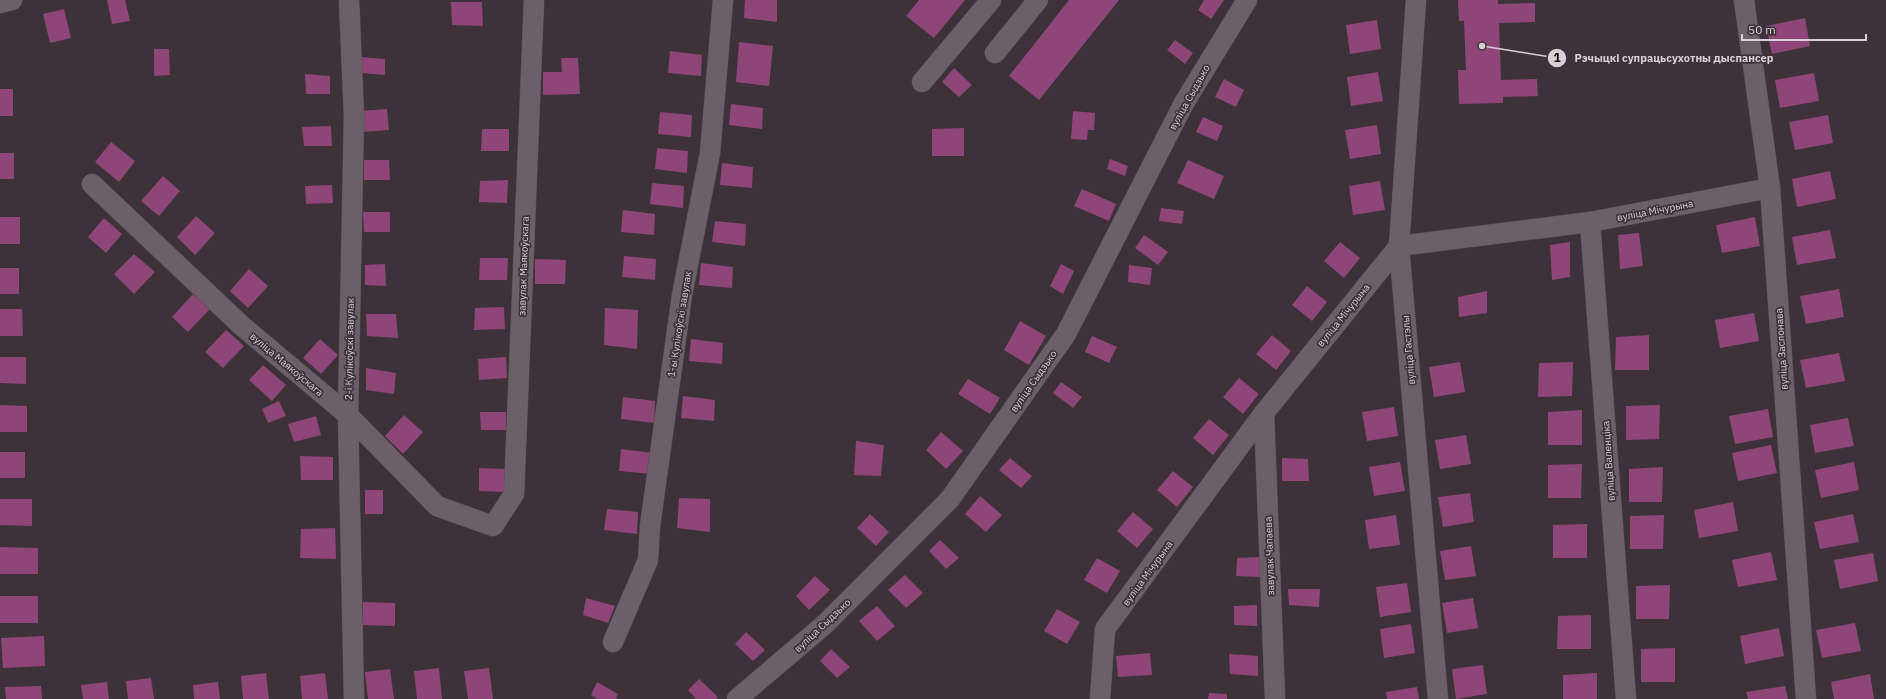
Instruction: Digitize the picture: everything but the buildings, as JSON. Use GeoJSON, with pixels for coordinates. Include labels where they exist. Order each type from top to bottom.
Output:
{"type":"FeatureCollection","features":[{"type":"Feature","properties":{"kind":"street"},"geometry":{"type":"LineString","coordinates":[[0,3],[12,0]]}},
{"type":"Feature","properties":{"kind":"street","name":"2-і Кулікоўскі завулак"},"geometry":{"type":"LineString","coordinates":[[349,0],[354,116],[348,415],[354,699]]}},
{"type":"Feature","properties":{"kind":"street","name":"завулак Маякоўскага"},"geometry":{"type":"LineString","coordinates":[[493,526],[514,494],[534,0]]}},
{"type":"Feature","properties":{"kind":"street","name":"1-ы Кулікоўскі завулак"},"geometry":{"type":"LineString","coordinates":[[613,642],[648,560],[650,526],[682,295],[710,153],[723,0]]}},
{"type":"Feature","properties":{"kind":"street"},"geometry":{"type":"LineString","coordinates":[[922,82],[991,0]]}},
{"type":"Feature","properties":{"kind":"street"},"geometry":{"type":"LineString","coordinates":[[995,53],[1038,0]]}},
{"type":"Feature","properties":{"kind":"street","name":"вуліца Сыдзько"},"geometry":{"type":"LineString","coordinates":[[737,699],[824,625],[950,499],[1066,334],[1184,103],[1246,0]]}},
{"type":"Feature","properties":{"kind":"street","name":"вуліца Гастэлы"},"geometry":{"type":"LineString","coordinates":[[1416,0],[1399,246],[1438,699]]}},
{"type":"Feature","properties":{"kind":"street","name":"вуліца Заслонава"},"geometry":{"type":"LineString","coordinates":[[1744,0],[1770,188],[1806,699]]}},
{"type":"Feature","properties":{"kind":"street","name":"вуліца Маякоўскага"},"geometry":{"type":"LineString","coordinates":[[92,184],[242,326],[348,415],[437,506],[493,526]]}},
{"type":"Feature","properties":{"kind":"street","name":"вуліца Мічурына"},"geometry":{"type":"LineString","coordinates":[[1100,699],[1105,629],[1264,413],[1399,246],[1590,222],[1770,188]]}},
{"type":"Feature","properties":{"kind":"street","name":"вуліца Валенціка"},"geometry":{"type":"LineString","coordinates":[[1590,222],[1626,699]]}},
{"type":"Feature","properties":{"kind":"street","name":"завулак Чапаева"},"geometry":{"type":"LineString","coordinates":[[1264,413],[1275,699]]}},
{"type":"Feature","properties":{"kind":"place","name":"Рэчыцкі супрацьсухотны дыспансер"},"geometry":{"type":"Point","coordinates":[1482,46]}}]}
